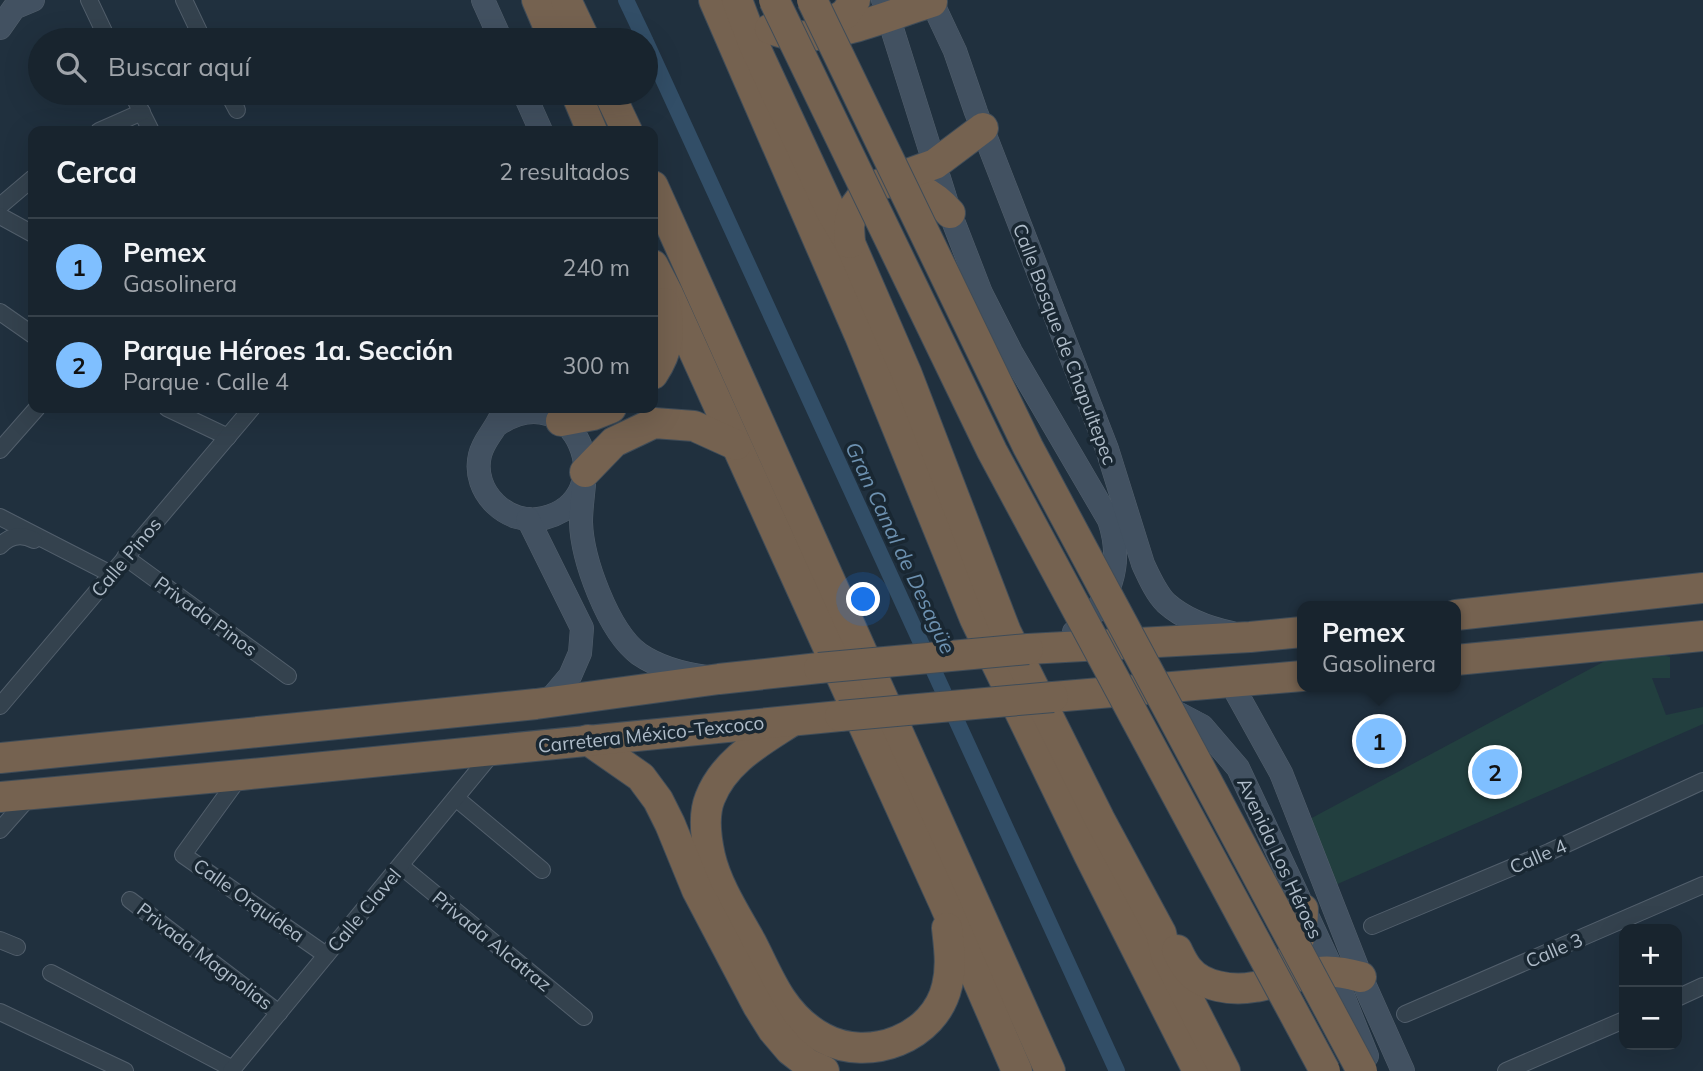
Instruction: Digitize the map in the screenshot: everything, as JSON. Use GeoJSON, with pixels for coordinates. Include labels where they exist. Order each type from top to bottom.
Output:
{"type":"FeatureCollection","features":[{"type":"Feature","properties":{"kind":"highway"},"geometry":{"type":"LineString","coordinates":[[537,0],[549,28]]}},
{"type":"Feature","properties":{"kind":"highway"},"geometry":{"type":"LineString","coordinates":[[566,0],[579,28]]}},
{"type":"Feature","properties":{"kind":"highway"},"geometry":{"type":"LineString","coordinates":[[713,0],[860,336],[975,619],[1088,855],[1198,1071]]}},
{"type":"Feature","properties":{"kind":"highway"},"geometry":{"type":"LineString","coordinates":[[774,0],[992,452],[1325,1071]]}},
{"type":"Feature","properties":{"kind":"highway"},"geometry":{"type":"LineString","coordinates":[[812,0],[1028,447],[1362,1071]]}},
{"type":"Feature","properties":{"kind":"highway"},"geometry":{"type":"LineString","coordinates":[[807,37],[845,14],[855,0]]}},
{"type":"Feature","properties":{"kind":"highway"},"geometry":{"type":"LineString","coordinates":[[740,7],[761,25],[783,34],[807,37],[850,29],[885,8],[931,1]]}},
{"type":"Feature","properties":{"kind":"highway"},"geometry":{"type":"LineString","coordinates":[[740,7],[754,45],[831,211],[850,243],[906,372],[1006,632],[1099,818],[1161,933],[1166,955],[1225,1071]]}},
{"type":"Feature","properties":{"kind":"highway"},"geometry":{"type":"LineString","coordinates":[[581,105],[590,126]]}},
{"type":"Feature","properties":{"kind":"highway"},"geometry":{"type":"LineString","coordinates":[[615,105],[625,126]]}},
{"type":"Feature","properties":{"kind":"highway"},"geometry":{"type":"LineString","coordinates":[[850,243],[849,226],[853,209],[864,194],[880,184],[935,164],[983,128]]}},
{"type":"Feature","properties":{"kind":"highway"},"geometry":{"type":"LineString","coordinates":[[880,184],[900,184],[920,189],[932,195],[950,212]]}},
{"type":"Feature","properties":{"kind":"highway"},"geometry":{"type":"LineString","coordinates":[[658,197],[1050,1071]]}},
{"type":"Feature","properties":{"kind":"highway"},"geometry":{"type":"LineString","coordinates":[[658,275],[944,903],[1017,1071]]}},
{"type":"Feature","properties":{"kind":"highway"},"geometry":{"type":"LineString","coordinates":[[658,286],[669,322],[665,351],[658,364]]}},
{"type":"Feature","properties":{"kind":"highway"},"geometry":{"type":"LineString","coordinates":[[556,416],[598,413]]}},
{"type":"Feature","properties":{"kind":"highway"},"geometry":{"type":"LineString","coordinates":[[585,474],[614,442],[654,424],[695,426],[736,445]]}},
{"type":"Feature","properties":{"kind":"highway"},"geometry":{"type":"LineString","coordinates":[[1461,614],[1703,588]]}},
{"type":"Feature","properties":{"kind":"highway"},"geometry":{"type":"LineString","coordinates":[[9,757],[543,702],[819,668],[1036,648],[1297,632]]}},
{"type":"Feature","properties":{"kind":"highway"},"geometry":{"type":"LineString","coordinates":[[1461,660],[1689,637]]}},
{"type":"Feature","properties":{"kind":"highway","name":"Carretera México-Texcoco"},"geometry":{"type":"LineString","coordinates":[[19,795],[793,720],[1297,676]]}},
{"type":"Feature","properties":{"kind":"highway"},"geometry":{"type":"LineString","coordinates":[[793,720],[740,757],[720,777],[709,801],[706,828],[710,857],[720,884],[781,999],[799,1022],[824,1039],[848,1047],[877,1048],[902,1040],[923,1026],[936,1010],[947,987],[951,957],[944,903]]}},
{"type":"Feature","properties":{"kind":"highway"},"geometry":{"type":"LineString","coordinates":[[588,740],[641,777],[658,800],[696,890],[773,1031],[790,1051],[824,1071]]}},
{"type":"Feature","properties":{"kind":"highway"},"geometry":{"type":"LineString","coordinates":[[19,795],[41,767],[143,754],[164,742]]}},
{"type":"Feature","properties":{"kind":"highway"},"geometry":{"type":"LineString","coordinates":[[9,757],[27,773],[19,795]]}},
{"type":"Feature","properties":{"kind":"highway"},"geometry":{"type":"LineString","coordinates":[[1265,985],[1281,972],[1293,956],[1301,933],[1303,909]]}},
{"type":"Feature","properties":{"kind":"highway"},"geometry":{"type":"LineString","coordinates":[[1161,933],[1176,946],[1188,969],[1195,976],[1219,986],[1242,988],[1265,985],[1319,972],[1347,974]]}},
{"type":"Feature","properties":{"kind":"main road"},"geometry":{"type":"LineString","coordinates":[[483,0],[496,28]]}},
{"type":"Feature","properties":{"kind":"main road","name":"Calle Bosque de Chapultepec"},"geometry":{"type":"LineString","coordinates":[[931,1],[955,51],[1107,449],[1151,582],[1166,602],[1189,618],[1208,628],[1250,637]]}},
{"type":"Feature","properties":{"kind":"main road"},"geometry":{"type":"LineString","coordinates":[[0,28],[16,8]]}},
{"type":"Feature","properties":{"kind":"main road","name":"Calle Bosque de Chapultepec"},"geometry":{"type":"LineString","coordinates":[[885,8],[950,212],[981,293],[1011,352],[1109,520],[1115,544],[1115,569],[1101,603],[1085,623],[1066,638],[1036,648]]}},
{"type":"Feature","properties":{"kind":"main road"},"geometry":{"type":"LineString","coordinates":[[529,105],[539,126]]}},
{"type":"Feature","properties":{"kind":"main road"},"geometry":{"type":"LineString","coordinates":[[585,474],[580,491],[570,503],[543,518],[528,519],[511,515],[496,505],[485,491],[479,475],[479,458],[484,441],[501,416],[524,413],[556,416],[580,442],[586,458],[585,474],[581,522],[588,561],[601,597],[625,640],[640,654],[664,666],[688,674],[719,679]]}},
{"type":"Feature","properties":{"kind":"main road"},"geometry":{"type":"LineString","coordinates":[[528,519],[582,628],[580,653],[570,676],[554,695],[543,702]]}},
{"type":"Feature","properties":{"kind":"main road","name":"Avenida Los Héroes"},"geometry":{"type":"LineString","coordinates":[[1231,683],[1281,773],[1347,974],[1373,1071]]}},
{"type":"Feature","properties":{"kind":"main road","name":"Avenida Los Héroes"},"geometry":{"type":"LineString","coordinates":[[1133,690],[1202,726],[1238,768],[1303,909],[1347,974],[1403,1071]]}},
{"type":"Feature","properties":{"kind":"street"},"geometry":{"type":"LineString","coordinates":[[89,0],[102,28]]}},
{"type":"Feature","properties":{"kind":"street"},"geometry":{"type":"LineString","coordinates":[[184,0],[197,28]]}},
{"type":"Feature","properties":{"kind":"street"},"geometry":{"type":"LineString","coordinates":[[138,105],[148,126]]}},
{"type":"Feature","properties":{"kind":"street"},"geometry":{"type":"LineString","coordinates":[[235,105],[237,110]]}},
{"type":"Feature","properties":{"kind":"street"},"geometry":{"type":"LineString","coordinates":[[110,126],[142,112]]}},
{"type":"Feature","properties":{"kind":"street"},"geometry":{"type":"LineString","coordinates":[[0,206],[28,182]]}},
{"type":"Feature","properties":{"kind":"street"},"geometry":{"type":"LineString","coordinates":[[0,216],[28,231]]}},
{"type":"Feature","properties":{"kind":"street"},"geometry":{"type":"LineString","coordinates":[[0,312],[28,332]]}},
{"type":"Feature","properties":{"kind":"street"},"geometry":{"type":"LineString","coordinates":[[0,450],[33,413]]}},
{"type":"Feature","properties":{"kind":"street"},"geometry":{"type":"LineString","coordinates":[[178,413],[228,437]]}},
{"type":"Feature","properties":{"kind":"street","name":"Calle Pinos"},"geometry":{"type":"LineString","coordinates":[[0,706],[248,413]]}},
{"type":"Feature","properties":{"kind":"street"},"geometry":{"type":"LineString","coordinates":[[0,517],[109,576]]}},
{"type":"Feature","properties":{"kind":"street"},"geometry":{"type":"LineString","coordinates":[[0,546],[15,535],[29,537],[109,576]]}},
{"type":"Feature","properties":{"kind":"street","name":"Privada Pinos"},"geometry":{"type":"LineString","coordinates":[[125,557],[288,676]]}},
{"type":"Feature","properties":{"kind":"street"},"geometry":{"type":"LineString","coordinates":[[1689,637],[1688,643],[1703,650]]}},
{"type":"Feature","properties":{"kind":"street","name":"Calle Clavel"},"geometry":{"type":"LineString","coordinates":[[232,1070],[496,749]]}},
{"type":"Feature","properties":{"kind":"street","name":"Calle Orquídea"},"geometry":{"type":"LineString","coordinates":[[241,775],[183,855],[326,955]]}},
{"type":"Feature","properties":{"kind":"street","name":"Calle 4"},"geometry":{"type":"LineString","coordinates":[[1372,926],[1549,852],[1703,781]]}},
{"type":"Feature","properties":{"kind":"street"},"geometry":{"type":"LineString","coordinates":[[0,830],[19,795]]}},
{"type":"Feature","properties":{"kind":"street"},"geometry":{"type":"LineString","coordinates":[[457,799],[542,870]]}},
{"type":"Feature","properties":{"kind":"street","name":"Privada Alcatraz"},"geometry":{"type":"LineString","coordinates":[[401,866],[584,1017]]}},
{"type":"Feature","properties":{"kind":"street","name":"Calle 3"},"geometry":{"type":"LineString","coordinates":[[1405,1014],[1703,885]]}},
{"type":"Feature","properties":{"kind":"street","name":"Privada Magnolias"},"geometry":{"type":"LineString","coordinates":[[130,900],[279,1013]]}},
{"type":"Feature","properties":{"kind":"street"},"geometry":{"type":"LineString","coordinates":[[0,940],[17,947]]}},
{"type":"Feature","properties":{"kind":"street"},"geometry":{"type":"LineString","coordinates":[[51,973],[232,1070]]}},
{"type":"Feature","properties":{"kind":"street"},"geometry":{"type":"LineString","coordinates":[[1682,996],[1703,986]]}},
{"type":"Feature","properties":{"kind":"street"},"geometry":{"type":"LineString","coordinates":[[0,1012],[125,1071]]}},
{"type":"Feature","properties":{"kind":"street"},"geometry":{"type":"LineString","coordinates":[[1506,1071],[1619,1022]]}},
{"type":"Feature","properties":{"kind":"green space"},"geometry":{"type":"Polygon","coordinates":[[[1655,653],[1670,657],[1670,678],[1652,678],[1666,715],[1703,707],[1703,724],[1333,886],[1308,820],[1605,661],[1655,653]]]}},
{"type":"Feature","properties":{"kind":"waterway","name":"Gran Canal de Desagüe"},"geometry":{"type":"LineString","coordinates":[[626,0],[639,28]]}},
{"type":"Feature","properties":{"kind":"waterway","name":"Gran Canal de Desagüe"},"geometry":{"type":"LineString","coordinates":[[658,68],[1117,1071]]}},
{"type":"Feature","properties":{"kind":"place","name":"Pemex"},"geometry":{"type":"Point","coordinates":[1379,741]}},
{"type":"Feature","properties":{"kind":"place","name":"Parque Héroes 1a. Sección"},"geometry":{"type":"Point","coordinates":[1495,772]}}]}
